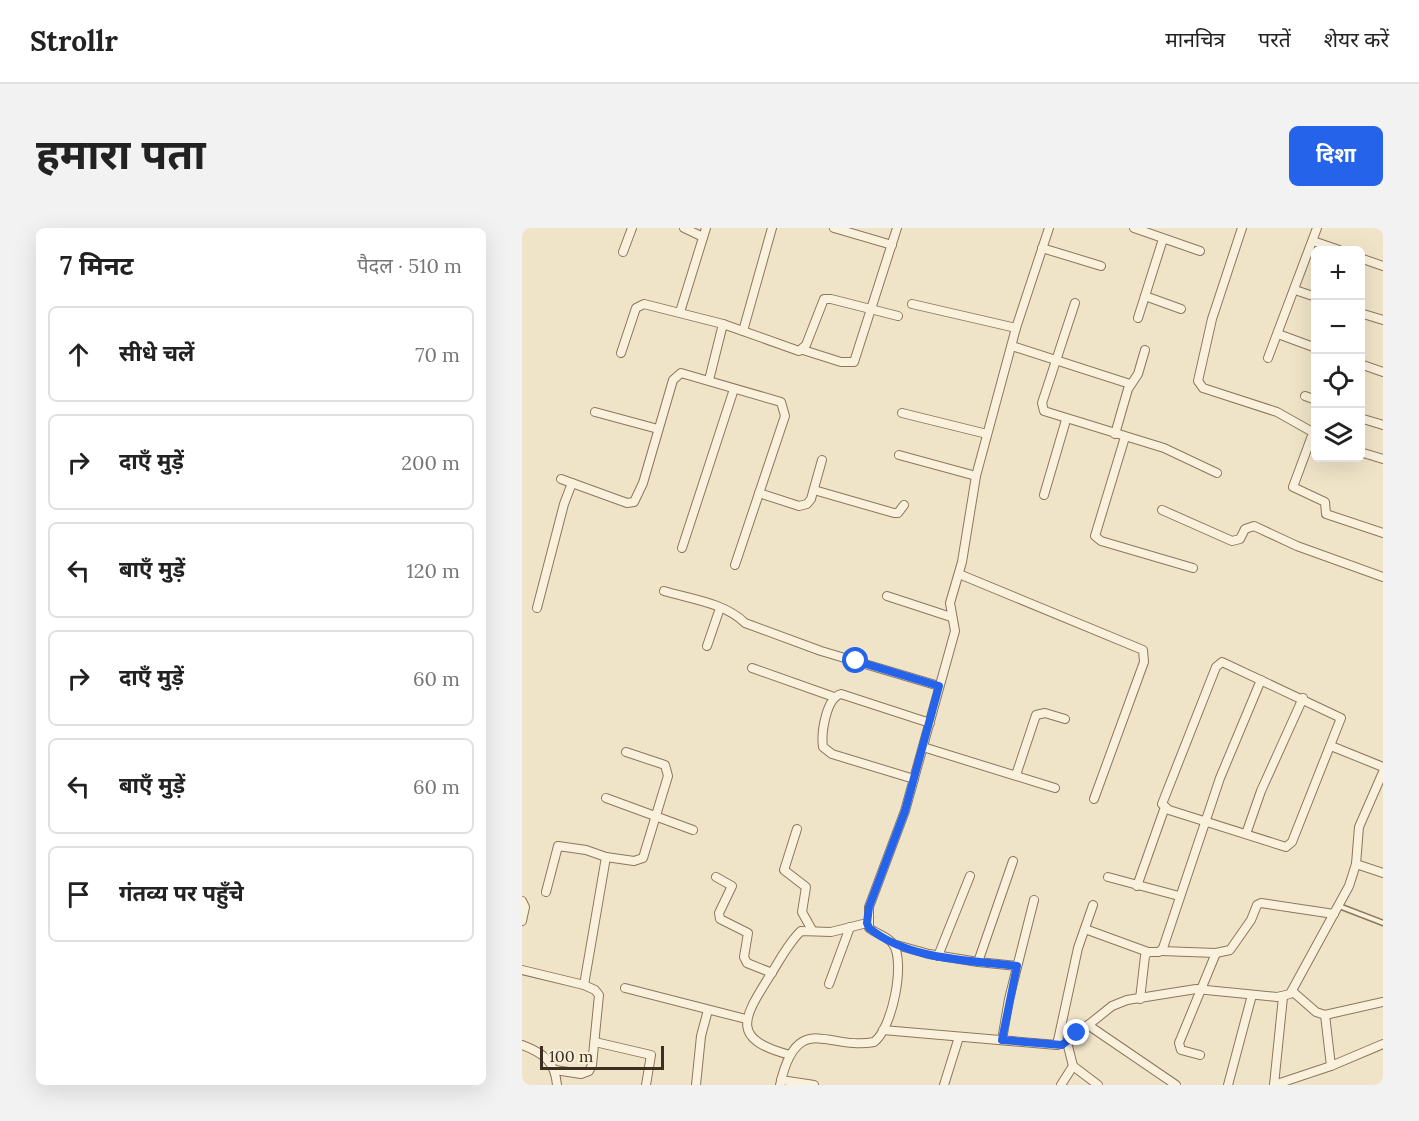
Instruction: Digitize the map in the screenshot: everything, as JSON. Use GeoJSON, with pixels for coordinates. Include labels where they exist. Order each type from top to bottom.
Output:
{"type":"FeatureCollection","features":[{"type":"Feature","properties":{"kind":"street"},"geometry":{"type":"LineString","coordinates":[[623,252],[632,228]]}},
{"type":"Feature","properties":{"kind":"street"},"geometry":{"type":"LineString","coordinates":[[684,228],[703,237]]}},
{"type":"Feature","properties":{"kind":"street"},"geometry":{"type":"LineString","coordinates":[[680,312],[706,228]]}},
{"type":"Feature","properties":{"kind":"street"},"geometry":{"type":"LineString","coordinates":[[743,331],[772,228]]}},
{"type":"Feature","properties":{"kind":"street"},"geometry":{"type":"LineString","coordinates":[[834,228],[892,245]]}},
{"type":"Feature","properties":{"kind":"street"},"geometry":{"type":"LineString","coordinates":[[621,353],[640,305],[680,312],[723,324],[795,350],[803,350],[841,362],[854,362],[897,228]]}},
{"type":"Feature","properties":{"kind":"street"},"geometry":{"type":"LineString","coordinates":[[1017,966],[938,956],[893,944],[872,930],[867,923],[869,907],[891,853],[914,779],[955,631],[950,603],[959,574],[976,477],[1016,328],[1049,228]]}},
{"type":"Feature","properties":{"kind":"street"},"geometry":{"type":"LineString","coordinates":[[1134,228],[1200,251]]}},
{"type":"Feature","properties":{"kind":"street"},"geometry":{"type":"LineString","coordinates":[[1242,228],[1212,319],[1198,381],[1203,388],[1277,412],[1311,431]]}},
{"type":"Feature","properties":{"kind":"street"},"geometry":{"type":"LineString","coordinates":[[1268,358],[1317,228]]}},
{"type":"Feature","properties":{"kind":"street"},"geometry":{"type":"LineString","coordinates":[[1138,318],[1162,239]]}},
{"type":"Feature","properties":{"kind":"street"},"geometry":{"type":"LineString","coordinates":[[1313,241],[1327,246]]}},
{"type":"Feature","properties":{"kind":"street"},"geometry":{"type":"LineString","coordinates":[[1042,248],[1101,266]]}},
{"type":"Feature","properties":{"kind":"street"},"geometry":{"type":"LineString","coordinates":[[1365,260],[1383,267]]}},
{"type":"Feature","properties":{"kind":"street"},"geometry":{"type":"LineString","coordinates":[[1294,290],[1311,295]]}},
{"type":"Feature","properties":{"kind":"street"},"geometry":{"type":"LineString","coordinates":[[1145,296],[1181,309]]}},
{"type":"Feature","properties":{"kind":"street"},"geometry":{"type":"LineString","coordinates":[[803,350],[824,299],[898,316]]}},
{"type":"Feature","properties":{"kind":"street"},"geometry":{"type":"LineString","coordinates":[[1075,303],[1042,408],[1049,414],[1066,420],[1177,453],[1217,473]]}},
{"type":"Feature","properties":{"kind":"street"},"geometry":{"type":"LineString","coordinates":[[912,304],[1016,328]]}},
{"type":"Feature","properties":{"kind":"street"},"geometry":{"type":"LineString","coordinates":[[1365,315],[1383,320]]}},
{"type":"Feature","properties":{"kind":"street"},"geometry":{"type":"LineString","coordinates":[[708,380],[723,324]]}},
{"type":"Feature","properties":{"kind":"street"},"geometry":{"type":"LineString","coordinates":[[1278,334],[1311,346]]}},
{"type":"Feature","properties":{"kind":"street"},"geometry":{"type":"LineString","coordinates":[[1012,346],[1130,384]]}},
{"type":"Feature","properties":{"kind":"street"},"geometry":{"type":"LineString","coordinates":[[1115,434],[1130,384],[1138,374],[1145,350]]}},
{"type":"Feature","properties":{"kind":"street"},"geometry":{"type":"LineString","coordinates":[[1365,366],[1383,372]]}},
{"type":"Feature","properties":{"kind":"street"},"geometry":{"type":"LineString","coordinates":[[561,479],[627,503],[634,502],[643,483],[675,377],[685,372],[777,401],[784,408],[785,416],[735,565]]}},
{"type":"Feature","properties":{"kind":"street"},"geometry":{"type":"LineString","coordinates":[[682,548],[734,389]]}},
{"type":"Feature","properties":{"kind":"street"},"geometry":{"type":"LineString","coordinates":[[1305,396],[1311,398]]}},
{"type":"Feature","properties":{"kind":"street"},"geometry":{"type":"LineString","coordinates":[[595,412],[658,429]]}},
{"type":"Feature","properties":{"kind":"street"},"geometry":{"type":"LineString","coordinates":[[902,413],[987,434]]}},
{"type":"Feature","properties":{"kind":"street"},"geometry":{"type":"LineString","coordinates":[[1365,419],[1383,425]]}},
{"type":"Feature","properties":{"kind":"street"},"geometry":{"type":"LineString","coordinates":[[1044,495],[1066,420]]}},
{"type":"Feature","properties":{"kind":"street"},"geometry":{"type":"LineString","coordinates":[[1125,437],[1095,536],[1101,541],[1193,568]]}},
{"type":"Feature","properties":{"kind":"street"},"geometry":{"type":"LineString","coordinates":[[1311,441],[1293,488],[1324,502],[1326,514],[1383,533]]}},
{"type":"Feature","properties":{"kind":"street"},"geometry":{"type":"LineString","coordinates":[[1365,454],[1383,459]]}},
{"type":"Feature","properties":{"kind":"street"},"geometry":{"type":"LineString","coordinates":[[899,455],[976,477]]}},
{"type":"Feature","properties":{"kind":"street"},"geometry":{"type":"LineString","coordinates":[[759,493],[802,506],[809,502],[822,460]]}},
{"type":"Feature","properties":{"kind":"street"},"geometry":{"type":"LineString","coordinates":[[537,608],[564,504],[573,483]]}},
{"type":"Feature","properties":{"kind":"street"},"geometry":{"type":"LineString","coordinates":[[814,490],[894,513],[898,513],[904,506]]}},
{"type":"Feature","properties":{"kind":"street"},"geometry":{"type":"LineString","coordinates":[[1162,510],[1232,541],[1240,539],[1245,529],[1254,526],[1297,546],[1383,577]]}},
{"type":"Feature","properties":{"kind":"street"},"geometry":{"type":"LineString","coordinates":[[959,574],[1143,650],[1144,663],[1094,799]]}},
{"type":"Feature","properties":{"kind":"street"},"geometry":{"type":"LineString","coordinates":[[664,591],[720,608],[739,617],[745,623],[792,641],[939,686]]}},
{"type":"Feature","properties":{"kind":"street"},"geometry":{"type":"LineString","coordinates":[[887,596],[951,617]]}},
{"type":"Feature","properties":{"kind":"street"},"geometry":{"type":"LineString","coordinates":[[707,646],[720,608]]}},
{"type":"Feature","properties":{"kind":"street"},"geometry":{"type":"LineString","coordinates":[[1226,663],[1303,698],[1341,718],[1289,846],[1283,847],[1165,807],[1162,801],[1218,664],[1226,663]]}},
{"type":"Feature","properties":{"kind":"street"},"geometry":{"type":"LineString","coordinates":[[752,668],[834,697],[848,695],[930,723]]}},
{"type":"Feature","properties":{"kind":"street"},"geometry":{"type":"LineString","coordinates":[[1161,951],[1235,740],[1261,680]]}},
{"type":"Feature","properties":{"kind":"street"},"geometry":{"type":"LineString","coordinates":[[834,697],[822,734],[823,747],[827,752],[914,779]]}},
{"type":"Feature","properties":{"kind":"street"},"geometry":{"type":"LineString","coordinates":[[1246,834],[1261,791],[1303,698]]}},
{"type":"Feature","properties":{"kind":"street"},"geometry":{"type":"LineString","coordinates":[[1016,775],[1036,715],[1045,713],[1065,719]]}},
{"type":"Feature","properties":{"kind":"street"},"geometry":{"type":"LineString","coordinates":[[1331,746],[1383,767]]}},
{"type":"Feature","properties":{"kind":"street"},"geometry":{"type":"LineString","coordinates":[[923,747],[1055,788]]}},
{"type":"Feature","properties":{"kind":"street"},"geometry":{"type":"LineString","coordinates":[[546,892],[558,846],[586,850],[606,857],[640,860],[668,769],[664,765],[626,752]]}},
{"type":"Feature","properties":{"kind":"street"},"geometry":{"type":"LineString","coordinates":[[884,1030],[1057,1045],[1067,1042],[1118,1003],[1201,990],[1283,997],[1292,991],[1339,906],[1356,864],[1359,827],[1383,772]]}},
{"type":"Feature","properties":{"kind":"street"},"geometry":{"type":"LineString","coordinates":[[606,798],[693,830]]}},
{"type":"Feature","properties":{"kind":"street"},"geometry":{"type":"LineString","coordinates":[[1137,886],[1165,807]]}},
{"type":"Feature","properties":{"kind":"street"},"geometry":{"type":"LineString","coordinates":[[797,830],[784,870],[806,887],[802,912],[812,930]]}},
{"type":"Feature","properties":{"kind":"street"},"geometry":{"type":"LineString","coordinates":[[584,985],[606,857]]}},
{"type":"Feature","properties":{"kind":"street"},"geometry":{"type":"LineString","coordinates":[[978,962],[1013,861]]}},
{"type":"Feature","properties":{"kind":"street"},"geometry":{"type":"LineString","coordinates":[[1356,864],[1383,873]]}},
{"type":"Feature","properties":{"kind":"street"},"geometry":{"type":"LineString","coordinates":[[938,956],[970,876]]}},
{"type":"Feature","properties":{"kind":"street"},"geometry":{"type":"LineString","coordinates":[[716,877],[732,886],[720,913],[720,919],[748,933],[744,957],[747,963],[772,973]]}},
{"type":"Feature","properties":{"kind":"street"},"geometry":{"type":"LineString","coordinates":[[1108,877],[1179,896]]}},
{"type":"Feature","properties":{"kind":"street"},"geometry":{"type":"LineString","coordinates":[[1002,1040],[1017,966],[1034,900]]}},
{"type":"Feature","properties":{"kind":"street"},"geometry":{"type":"LineString","coordinates":[[522,901],[525,907],[522,921]]}},
{"type":"Feature","properties":{"kind":"street"},"geometry":{"type":"LineString","coordinates":[[1085,929],[1148,952],[1216,953],[1234,946],[1251,920],[1255,908],[1261,903],[1334,914]]}},
{"type":"Feature","properties":{"kind":"street"},"geometry":{"type":"LineString","coordinates":[[1057,1045],[1078,948],[1094,905]]}},
{"type":"Feature","properties":{"kind":"street"},"geometry":{"type":"LineString","coordinates":[[790,1055],[770,1049],[755,1041],[746,1019],[750,1007],[796,935],[802,930],[831,932],[867,923]]}},
{"type":"Feature","properties":{"kind":"street"},"geometry":{"type":"LineString","coordinates":[[829,984],[850,927]]}},
{"type":"Feature","properties":{"kind":"street"},"geometry":{"type":"LineString","coordinates":[[814,1085],[780,1082],[790,1055],[802,1043],[816,1037],[871,1043],[877,1041],[891,1015],[898,963],[893,944]]}},
{"type":"Feature","properties":{"kind":"street"},"geometry":{"type":"LineString","coordinates":[[1140,999],[1144,959],[1148,952]]}},
{"type":"Feature","properties":{"kind":"street"},"geometry":{"type":"LineString","coordinates":[[1200,1055],[1183,1051],[1179,1046],[1216,953]]}},
{"type":"Feature","properties":{"kind":"street"},"geometry":{"type":"LineString","coordinates":[[522,970],[584,985],[595,990],[599,995],[592,1065],[586,1073],[555,1071]]}},
{"type":"Feature","properties":{"kind":"street"},"geometry":{"type":"LineString","coordinates":[[625,988],[746,1019]]}},
{"type":"Feature","properties":{"kind":"street"},"geometry":{"type":"LineString","coordinates":[[1292,991],[1316,1012],[1325,1015],[1383,1002]]}},
{"type":"Feature","properties":{"kind":"street"},"geometry":{"type":"LineString","coordinates":[[1228,1085],[1252,995]]}},
{"type":"Feature","properties":{"kind":"street"},"geometry":{"type":"LineString","coordinates":[[1283,997],[1274,1085],[1331,1066],[1383,1044]]}},
{"type":"Feature","properties":{"kind":"street"},"geometry":{"type":"LineString","coordinates":[[696,1085],[701,1036],[708,1010]]}},
{"type":"Feature","properties":{"kind":"street"},"geometry":{"type":"LineString","coordinates":[[1325,1015],[1331,1066]]}},
{"type":"Feature","properties":{"kind":"street"},"geometry":{"type":"LineString","coordinates":[[1088,1025],[1176,1085]]}},
{"type":"Feature","properties":{"kind":"street"},"geometry":{"type":"LineString","coordinates":[[944,1085],[959,1037]]}},
{"type":"Feature","properties":{"kind":"street"},"geometry":{"type":"LineString","coordinates":[[595,1042],[651,1055],[646,1085]]}},
{"type":"Feature","properties":{"kind":"street"},"geometry":{"type":"LineString","coordinates":[[1067,1042],[1073,1066],[1098,1085]]}},
{"type":"Feature","properties":{"kind":"street"},"geometry":{"type":"LineString","coordinates":[[522,1045],[548,1057],[555,1071],[557,1085]]}},
{"type":"Feature","properties":{"kind":"street"},"geometry":{"type":"LineString","coordinates":[[1061,1085],[1073,1066]]}},
{"type":"Feature","properties":{"kind":"lane"},"geometry":{"type":"LineString","coordinates":[[1339,906],[1383,923]]}},
{"type":"Feature","properties":{"kind":"route"},"geometry":{"type":"LineString","coordinates":[[856,661],[939,686],[905,811],[869,907],[867,923],[869,928],[893,944],[938,956],[1017,966],[1002,1040],[1062,1045],[1077,1033]]}}]}
